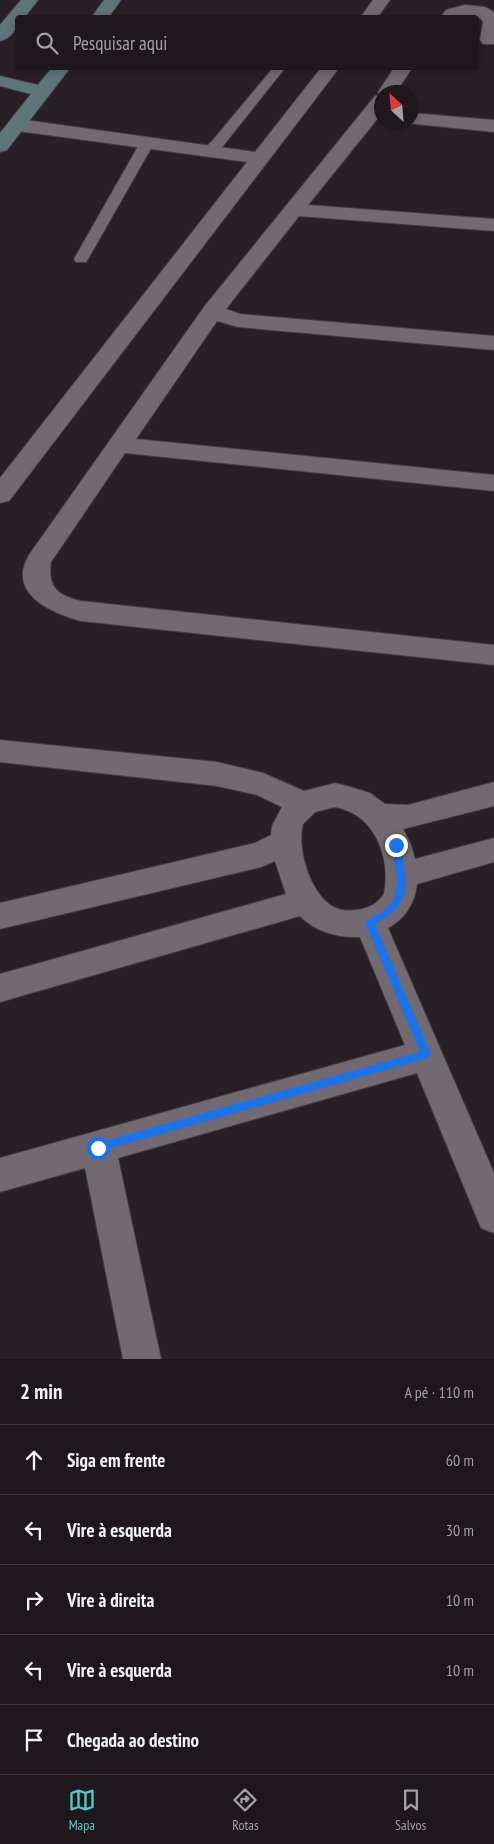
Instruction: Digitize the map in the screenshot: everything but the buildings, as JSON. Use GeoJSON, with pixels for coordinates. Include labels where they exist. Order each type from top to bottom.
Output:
{"type":"FeatureCollection","features":[{"type":"Feature","properties":{"kind":"street"},"geometry":{"type":"LineString","coordinates":[[18,15],[30,0]]}},
{"type":"Feature","properties":{"kind":"street"},"geometry":{"type":"LineString","coordinates":[[101,15],[113,0]]}},
{"type":"Feature","properties":{"kind":"street"},"geometry":{"type":"LineString","coordinates":[[370,15],[382,0]]}},
{"type":"Feature","properties":{"kind":"street"},"geometry":{"type":"LineString","coordinates":[[451,15],[460,10],[475,10],[490,16],[492,22],[486,40]]}},
{"type":"Feature","properties":{"kind":"street"},"geometry":{"type":"LineString","coordinates":[[0,36],[15,18]]}},
{"type":"Feature","properties":{"kind":"street"},"geometry":{"type":"LineString","coordinates":[[0,146],[59,70]]}},
{"type":"Feature","properties":{"kind":"street"},"geometry":{"type":"LineString","coordinates":[[0,495],[328,70]]}},
{"type":"Feature","properties":{"kind":"street"},"geometry":{"type":"LineString","coordinates":[[392,85],[403,70]]}},
{"type":"Feature","properties":{"kind":"street"},"geometry":{"type":"LineString","coordinates":[[0,81],[42,91]]}},
{"type":"Feature","properties":{"kind":"street"},"geometry":{"type":"LineString","coordinates":[[374,116],[212,312],[38,561],[36,570],[40,588],[46,596],[56,603],[81,611],[494,656]]}},
{"type":"Feature","properties":{"kind":"street"},"geometry":{"type":"LineString","coordinates":[[419,120],[494,126]]}},
{"type":"Feature","properties":{"kind":"street"},"geometry":{"type":"LineString","coordinates":[[18,125],[260,158]]}},
{"type":"Feature","properties":{"kind":"street"},"geometry":{"type":"LineString","coordinates":[[295,210],[494,225]]}},
{"type":"Feature","properties":{"kind":"street"},"geometry":{"type":"LineString","coordinates":[[212,312],[238,320],[494,343]]}},
{"type":"Feature","properties":{"kind":"street"},"geometry":{"type":"LineString","coordinates":[[119,445],[494,483]]}},
{"type":"Feature","properties":{"kind":"street"},"geometry":{"type":"LineString","coordinates":[[0,751],[218,774],[263,785],[303,804]]}},
{"type":"Feature","properties":{"kind":"street"},"geometry":{"type":"LineString","coordinates":[[378,816],[408,817],[494,794]]}},
{"type":"Feature","properties":{"kind":"street"},"geometry":{"type":"LineString","coordinates":[[335,796],[352,798],[366,805],[378,816],[396,845],[402,875],[402,890],[397,904],[385,915],[370,923],[334,922],[318,913],[307,901],[292,872],[286,842],[286,827],[292,814],[303,804],[318,798],[335,796]]}},
{"type":"Feature","properties":{"kind":"street"},"geometry":{"type":"LineString","coordinates":[[0,916],[262,854],[286,842]]}},
{"type":"Feature","properties":{"kind":"street"},"geometry":{"type":"LineString","coordinates":[[402,875],[494,850]]}},
{"type":"Feature","properties":{"kind":"street"},"geometry":{"type":"LineString","coordinates":[[0,988],[307,901]]}},
{"type":"Feature","properties":{"kind":"street"},"geometry":{"type":"LineString","coordinates":[[370,923],[494,1215]]}},
{"type":"Feature","properties":{"kind":"street"},"geometry":{"type":"LineString","coordinates":[[0,1175],[426,1054]]}},
{"type":"Feature","properties":{"kind":"street"},"geometry":{"type":"LineString","coordinates":[[98,1148],[142,1359]]}},
{"type":"Feature","properties":{"kind":"lane"},"geometry":{"type":"LineString","coordinates":[[208,152],[218,143],[277,70]]}},
{"type":"Feature","properties":{"kind":"lane"},"geometry":{"type":"LineString","coordinates":[[81,258],[147,143]]}},
{"type":"Feature","properties":{"kind":"route"},"geometry":{"type":"LineString","coordinates":[[98,1148],[426,1054],[370,923],[385,915],[397,904],[402,890],[402,875],[396,845]]}}]}
